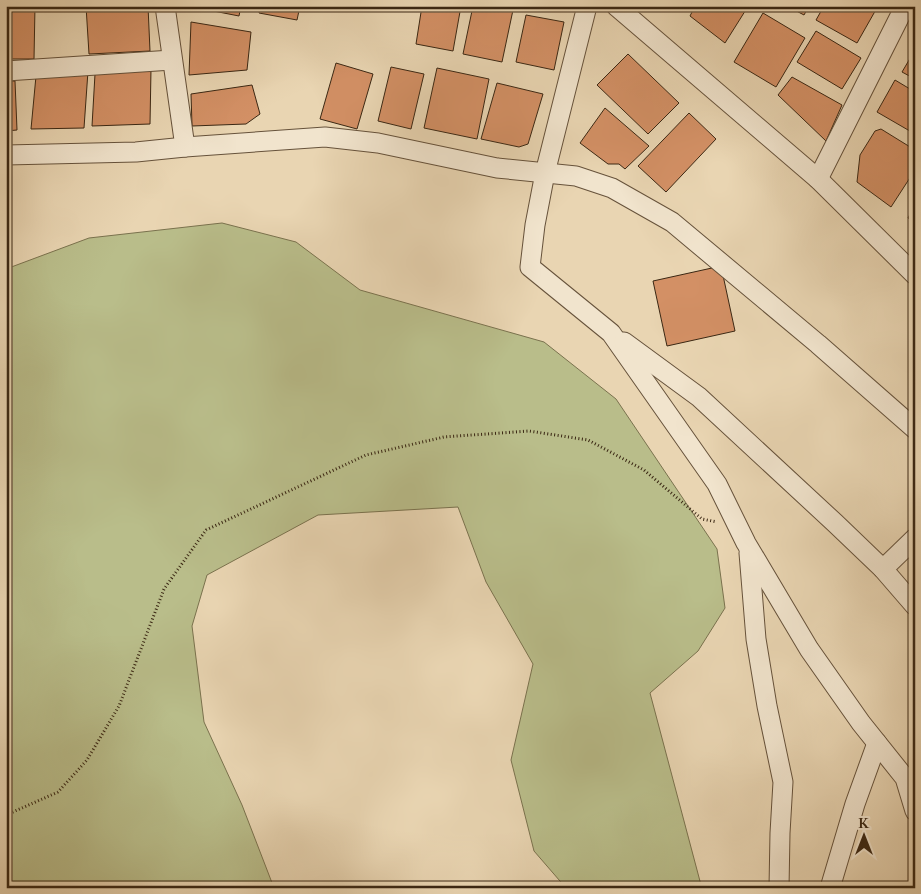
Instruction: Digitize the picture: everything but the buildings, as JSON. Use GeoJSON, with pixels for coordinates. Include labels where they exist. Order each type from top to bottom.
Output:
{"type":"FeatureCollection","features":[{"type":"Feature","properties":{"kind":"street"},"geometry":{"type":"LineString","coordinates":[[165,6],[185,147]]}},
{"type":"Feature","properties":{"kind":"street"},"geometry":{"type":"LineString","coordinates":[[587,6],[545,173],[530,267],[611,332],[699,397],[835,523],[883,570],[915,606]]}},
{"type":"Feature","properties":{"kind":"street"},"geometry":{"type":"LineString","coordinates":[[616,6],[818,179],[915,275]]}},
{"type":"Feature","properties":{"kind":"street"},"geometry":{"type":"LineString","coordinates":[[818,179],[905,6]]}},
{"type":"Feature","properties":{"kind":"street"},"geometry":{"type":"LineString","coordinates":[[6,71],[172,60]]}},
{"type":"Feature","properties":{"kind":"street"},"geometry":{"type":"LineString","coordinates":[[6,155],[136,152],[325,137],[378,142],[497,168],[576,176],[612,188],[672,222],[818,344],[915,429]]}},
{"type":"Feature","properties":{"kind":"street"},"geometry":{"type":"LineString","coordinates":[[611,332],[717,484],[749,549],[808,649],[861,723],[905,778],[915,811]]}},
{"type":"Feature","properties":{"kind":"street"},"geometry":{"type":"LineString","coordinates":[[883,570],[915,538]]}},
{"type":"Feature","properties":{"kind":"street"},"geometry":{"type":"LineString","coordinates":[[749,549],[756,640],[767,706],[783,782],[779,888]]}},
{"type":"Feature","properties":{"kind":"street"},"geometry":{"type":"LineString","coordinates":[[830,888],[855,804],[877,743]]}},
{"type":"Feature","properties":{"kind":"path"},"geometry":{"type":"LineString","coordinates":[[6,815],[58,792],[87,760],[119,706],[164,588],[206,530],[366,455],[444,437],[529,431],[588,440],[644,470],[702,519],[738,527]]}},
{"type":"Feature","properties":{"kind":"green space"},"geometry":{"type":"Polygon","coordinates":[[[222,223],[296,242],[360,290],[544,342],[616,399],[717,549],[725,608],[698,651],[650,693],[701,885],[698,888],[566,888],[534,851],[511,760],[533,664],[486,582],[458,507],[318,515],[207,575],[192,626],[204,722],[242,805],[274,888],[6,888],[6,269],[89,238],[222,223]]]}}]}
